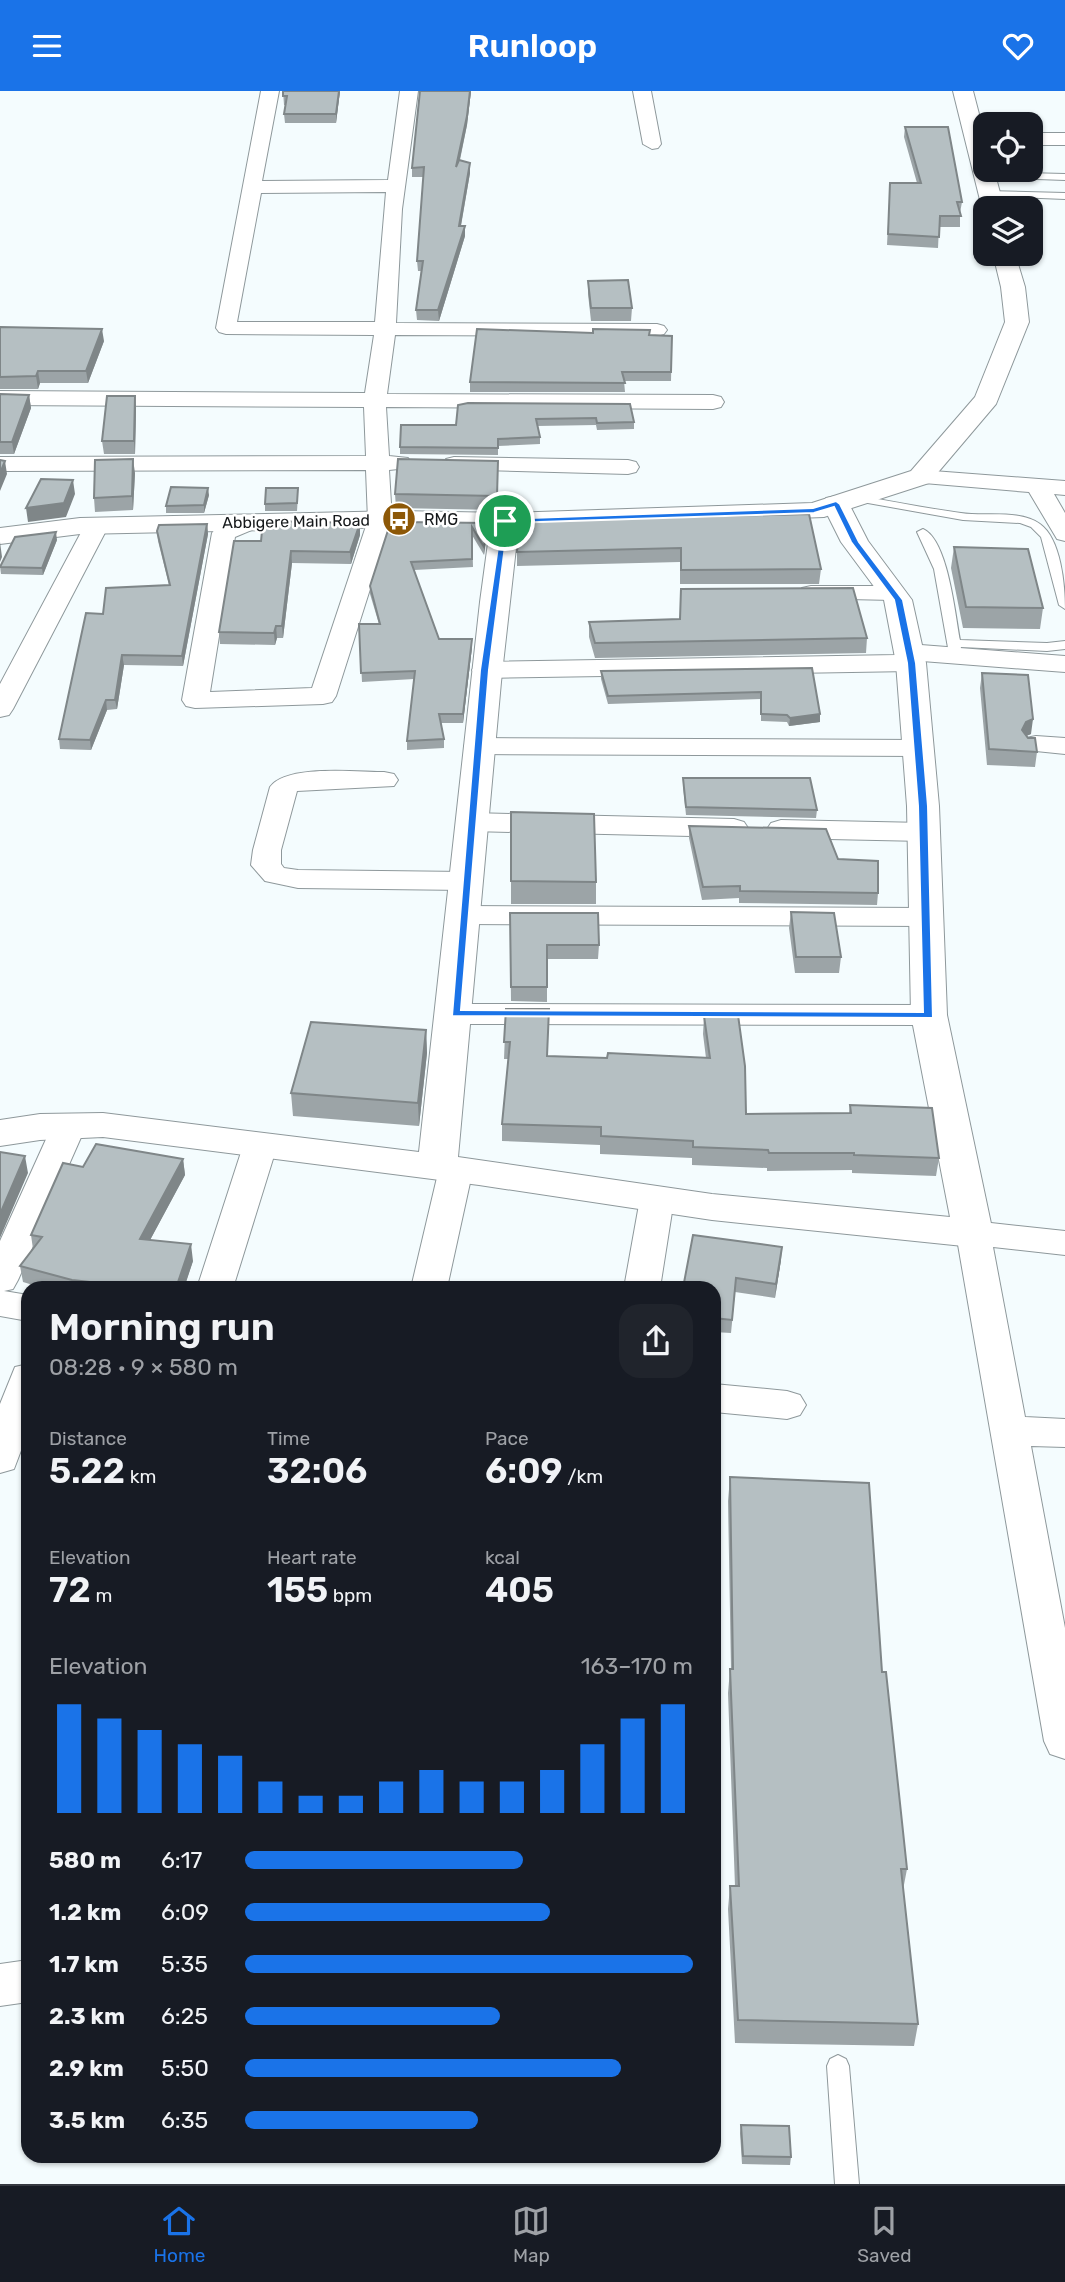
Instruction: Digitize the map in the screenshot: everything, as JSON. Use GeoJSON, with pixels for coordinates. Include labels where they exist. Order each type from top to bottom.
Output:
{"type":"FeatureCollection","features":[{"type":"Feature","properties":{"kind":"street"},"geometry":{"type":"LineString","coordinates":[[270,91],[226,328],[657,330]]}},
{"type":"Feature","properties":{"kind":"street"},"geometry":{"type":"LineString","coordinates":[[251,522],[224,533],[195,700],[323,697],[380,520],[375,399],[385,329],[396,186],[409,91]]}},
{"type":"Feature","properties":{"kind":"street"},"geometry":{"type":"LineString","coordinates":[[642,91],[652,144]]}},
{"type":"Feature","properties":{"kind":"street"},"geometry":{"type":"LineString","coordinates":[[963,91],[973,119]]}},
{"type":"Feature","properties":{"kind":"street"},"geometry":{"type":"LineString","coordinates":[[1043,139],[1065,139]]}},
{"type":"Feature","properties":{"kind":"street"},"geometry":{"type":"LineString","coordinates":[[251,187],[396,186]]}},
{"type":"Feature","properties":{"kind":"street"},"geometry":{"type":"LineString","coordinates":[[920,477],[987,399],[1017,322],[1007,266]]}},
{"type":"Feature","properties":{"kind":"street"},"geometry":{"type":"LineString","coordinates":[[0,398],[713,402]]}},
{"type":"Feature","properties":{"kind":"street"},"geometry":{"type":"LineString","coordinates":[[0,464],[377,463],[628,467]]}},
{"type":"Feature","properties":{"kind":"street"},"geometry":{"type":"LineString","coordinates":[[920,477],[1065,488]]}},
{"type":"Feature","properties":{"kind":"street","name":"Abbigere Main Road"},"geometry":{"type":"LineString","coordinates":[[0,536],[97,525],[380,520],[505,521],[814,511],[920,477]]}},
{"type":"Feature","properties":{"kind":"street"},"geometry":{"type":"LineString","coordinates":[[1038,487],[1065,534]]}},
{"type":"Feature","properties":{"kind":"street"},"geometry":{"type":"LineString","coordinates":[[845,501],[855,542],[898,600],[910,658],[924,832],[929,1015],[1010,1431],[1054,1618],[1065,1741]]}},
{"type":"Feature","properties":{"kind":"street"},"geometry":{"type":"LineString","coordinates":[[430,1281],[447,1168],[471,822],[485,670],[505,521]]}},
{"type":"Feature","properties":{"kind":"street"},"geometry":{"type":"LineString","coordinates":[[0,709],[97,525]]}},
{"type":"Feature","properties":{"kind":"street"},"geometry":{"type":"LineString","coordinates":[[787,593],[893,593]]}},
{"type":"Feature","properties":{"kind":"street"},"geometry":{"type":"LineString","coordinates":[[485,670],[910,658],[954,649],[1065,664]]}},
{"type":"Feature","properties":{"kind":"street"},"geometry":{"type":"LineString","coordinates":[[1036,744],[1065,746]]}},
{"type":"Feature","properties":{"kind":"street"},"geometry":{"type":"LineString","coordinates":[[478,746],[918,748]]}},
{"type":"Feature","properties":{"kind":"street"},"geometry":{"type":"LineString","coordinates":[[384,780],[294,781],[284,787],[267,850],[266,865],[275,876],[298,879],[466,881]]}},
{"type":"Feature","properties":{"kind":"street"},"geometry":{"type":"LineString","coordinates":[[471,822],[924,832]]}},
{"type":"Feature","properties":{"kind":"street"},"geometry":{"type":"LineString","coordinates":[[463,915],[926,917]]}},
{"type":"Feature","properties":{"kind":"street"},"geometry":{"type":"LineString","coordinates":[[456,1014],[929,1015]]}},
{"type":"Feature","properties":{"kind":"street"},"geometry":{"type":"LineString","coordinates":[[0,1133],[40,1127],[103,1125],[447,1168],[657,1199],[1065,1244]]}},
{"type":"Feature","properties":{"kind":"street"},"geometry":{"type":"LineString","coordinates":[[0,1280],[69,1126]]}},
{"type":"Feature","properties":{"kind":"street"},"geometry":{"type":"LineString","coordinates":[[217,1281],[260,1146]]}},
{"type":"Feature","properties":{"kind":"street"},"geometry":{"type":"LineString","coordinates":[[643,1281],[657,1199]]}},
{"type":"Feature","properties":{"kind":"street"},"geometry":{"type":"LineString","coordinates":[[0,1303],[21,1307]]}},
{"type":"Feature","properties":{"kind":"street"},"geometry":{"type":"LineString","coordinates":[[0,1459],[21,1398]]}},
{"type":"Feature","properties":{"kind":"street"},"geometry":{"type":"LineString","coordinates":[[721,1399],[787,1405]]}},
{"type":"Feature","properties":{"kind":"street"},"geometry":{"type":"LineString","coordinates":[[1010,1431],[1065,1433]]}},
{"type":"Feature","properties":{"kind":"street"},"geometry":{"type":"LineString","coordinates":[[0,1985],[21,1982]]}},
{"type":"Feature","properties":{"kind":"lane"},"geometry":{"type":"LineString","coordinates":[[989,192],[1065,177]]}},
{"type":"Feature","properties":{"kind":"lane"},"geometry":{"type":"LineString","coordinates":[[989,192],[1065,196]]}},
{"type":"Feature","properties":{"kind":"lane"},"geometry":{"type":"LineString","coordinates":[[845,501],[963,517],[1021,520],[1035,525],[1046,535],[1065,605]]}},
{"type":"Feature","properties":{"kind":"lane"},"geometry":{"type":"LineString","coordinates":[[923,532],[929,538],[941,575],[954,649],[1065,645]]}},
{"type":"Feature","properties":{"kind":"lane"},"geometry":{"type":"LineString","coordinates":[[838,2066],[847,2184]]}},
{"type":"Feature","properties":{"kind":"building"},"geometry":{"type":"Polygon","coordinates":[[[283,91],[339,91],[336,114],[284,114],[287,96],[283,96],[283,91]]]}},
{"type":"Feature","properties":{"kind":"building"},"geometry":{"type":"Polygon","coordinates":[[[420,91],[470,91],[456,167],[459,160],[470,163],[459,226],[465,226],[438,310],[416,310],[423,261],[417,261],[424,167],[412,168],[420,91]]]}},
{"type":"Feature","properties":{"kind":"building"},"geometry":{"type":"Polygon","coordinates":[[[905,127],[948,127],[962,202],[957,202],[961,216],[940,216],[939,237],[888,234],[890,183],[921,183],[905,127]]]}},
{"type":"Feature","properties":{"kind":"building"},"geometry":{"type":"Polygon","coordinates":[[[628,280],[632,308],[591,308],[588,281],[628,280]]]}},
{"type":"Feature","properties":{"kind":"building"},"geometry":{"type":"Polygon","coordinates":[[[0,327],[102,329],[86,371],[38,371],[36,376],[0,377],[0,327]]]}},
{"type":"Feature","properties":{"kind":"building"},"geometry":{"type":"Polygon","coordinates":[[[477,329],[593,333],[593,329],[650,330],[649,335],[672,336],[671,372],[622,372],[625,383],[470,382],[477,329]]]}},
{"type":"Feature","properties":{"kind":"building"},"geometry":{"type":"Polygon","coordinates":[[[0,394],[29,395],[12,442],[0,442],[0,394]]]}},
{"type":"Feature","properties":{"kind":"building"},"geometry":{"type":"Polygon","coordinates":[[[107,396],[135,396],[134,441],[102,441],[107,396]]]}},
{"type":"Feature","properties":{"kind":"building"},"geometry":{"type":"Polygon","coordinates":[[[630,404],[634,422],[597,423],[596,418],[536,419],[540,437],[498,439],[498,448],[400,447],[401,425],[456,425],[458,405],[630,404]]]}},
{"type":"Feature","properties":{"kind":"building"},"geometry":{"type":"Polygon","coordinates":[[[133,459],[132,496],[94,498],[95,460],[133,459]]]}},
{"type":"Feature","properties":{"kind":"building"},"geometry":{"type":"Polygon","coordinates":[[[398,459],[498,461],[497,496],[395,494],[398,459]]]}},
{"type":"Feature","properties":{"kind":"building"},"geometry":{"type":"Polygon","coordinates":[[[0,460],[5,461],[0,473],[0,460]]]}},
{"type":"Feature","properties":{"kind":"building"},"geometry":{"type":"Polygon","coordinates":[[[41,479],[73,480],[64,503],[26,508],[41,479]]]}},
{"type":"Feature","properties":{"kind":"building"},"geometry":{"type":"Polygon","coordinates":[[[171,487],[208,488],[204,505],[166,506],[171,487]]]}},
{"type":"Feature","properties":{"kind":"building"},"geometry":{"type":"Polygon","coordinates":[[[266,488],[298,488],[297,503],[265,504],[266,488]]]}},
{"type":"Feature","properties":{"kind":"building"},"geometry":{"type":"Polygon","coordinates":[[[809,514],[821,569],[681,570],[681,548],[517,552],[520,521],[809,514]]]}},
{"type":"Feature","properties":{"kind":"building"},"geometry":{"type":"Polygon","coordinates":[[[263,521],[360,523],[350,552],[291,551],[282,626],[276,626],[274,633],[219,632],[234,541],[261,541],[263,521]]]}},
{"type":"Feature","properties":{"kind":"building"},"geometry":{"type":"Polygon","coordinates":[[[487,523],[484,547],[472,527],[472,559],[411,562],[439,639],[472,639],[463,714],[439,714],[444,739],[407,741],[415,671],[361,673],[359,624],[380,624],[370,586],[390,524],[487,523]]]}},
{"type":"Feature","properties":{"kind":"building"},"geometry":{"type":"Polygon","coordinates":[[[207,524],[182,656],[122,655],[115,700],[106,700],[90,740],[59,739],[86,613],[103,614],[106,588],[170,585],[157,531],[159,525],[207,524]]]}},
{"type":"Feature","properties":{"kind":"building"},"geometry":{"type":"Polygon","coordinates":[[[56,532],[42,568],[0,567],[15,537],[56,532]]]}},
{"type":"Feature","properties":{"kind":"building"},"geometry":{"type":"Polygon","coordinates":[[[954,547],[1028,549],[1043,608],[966,607],[954,547]]]}},
{"type":"Feature","properties":{"kind":"building"},"geometry":{"type":"Polygon","coordinates":[[[853,588],[867,638],[595,643],[589,622],[680,619],[681,589],[853,588]]]}},
{"type":"Feature","properties":{"kind":"building"},"geometry":{"type":"Polygon","coordinates":[[[812,668],[820,714],[790,718],[787,715],[761,714],[761,692],[608,696],[601,671],[812,668]]]}},
{"type":"Feature","properties":{"kind":"building"},"geometry":{"type":"Polygon","coordinates":[[[982,673],[1028,675],[1033,719],[1026,722],[1022,730],[1028,738],[1035,738],[1037,752],[989,749],[982,673]]]}},
{"type":"Feature","properties":{"kind":"building"},"geometry":{"type":"Polygon","coordinates":[[[683,778],[810,778],[817,810],[686,807],[683,778]]]}},
{"type":"Feature","properties":{"kind":"building"},"geometry":{"type":"Polygon","coordinates":[[[511,812],[594,814],[596,882],[511,881],[511,812]]]}},
{"type":"Feature","properties":{"kind":"building"},"geometry":{"type":"Polygon","coordinates":[[[689,826],[826,829],[838,859],[878,861],[878,893],[740,891],[740,886],[703,887],[689,826]]]}},
{"type":"Feature","properties":{"kind":"building"},"geometry":{"type":"Polygon","coordinates":[[[791,912],[834,913],[841,957],[796,957],[791,912]]]}},
{"type":"Feature","properties":{"kind":"building"},"geometry":{"type":"Polygon","coordinates":[[[510,913],[598,913],[599,945],[547,945],[547,987],[511,987],[510,913]]]}},
{"type":"Feature","properties":{"kind":"building"},"geometry":{"type":"Polygon","coordinates":[[[506,1009],[549,1009],[547,1056],[607,1058],[608,1053],[710,1058],[704,1016],[738,1015],[745,1066],[746,1114],[851,1113],[850,1105],[932,1108],[939,1158],[854,1153],[769,1153],[768,1150],[693,1147],[693,1141],[601,1136],[601,1127],[502,1124],[510,1042],[504,1042],[506,1009]]]}},
{"type":"Feature","properties":{"kind":"building"},"geometry":{"type":"Polygon","coordinates":[[[311,1022],[426,1030],[418,1103],[291,1093],[311,1022]]]}},
{"type":"Feature","properties":{"kind":"building"},"geometry":{"type":"Polygon","coordinates":[[[96,1144],[183,1159],[140,1239],[191,1244],[178,1281],[81,1281],[20,1266],[42,1237],[31,1235],[63,1163],[83,1167],[96,1144]]]}},
{"type":"Feature","properties":{"kind":"building"},"geometry":{"type":"Polygon","coordinates":[[[0,1152],[25,1156],[0,1214],[0,1152]]]}},
{"type":"Feature","properties":{"kind":"building"},"geometry":{"type":"Polygon","coordinates":[[[693,1235],[782,1247],[776,1284],[736,1278],[732,1320],[721,1319],[721,1281],[684,1281],[693,1235]]]}},
{"type":"Feature","properties":{"kind":"building"},"geometry":{"type":"Polygon","coordinates":[[[730,1477],[869,1483],[882,1672],[886,1672],[907,1869],[901,1869],[918,2024],[738,2020],[730,1886],[739,1886],[730,1669],[733,1669],[730,1477]]]}},
{"type":"Feature","properties":{"kind":"building"},"geometry":{"type":"Polygon","coordinates":[[[741,2125],[789,2126],[791,2157],[743,2156],[741,2125]]]}},
{"type":"Feature","properties":{"kind":"place","name":"RMG"},"geometry":{"type":"Point","coordinates":[399,519]}},
{"type":"Feature","properties":{"kind":"route"},"geometry":{"type":"LineString","coordinates":[[836,504],[855,542],[898,600],[911,663],[923,806],[929,1015],[456,1014],[485,670],[505,521],[814,511],[836,504]]}}]}
